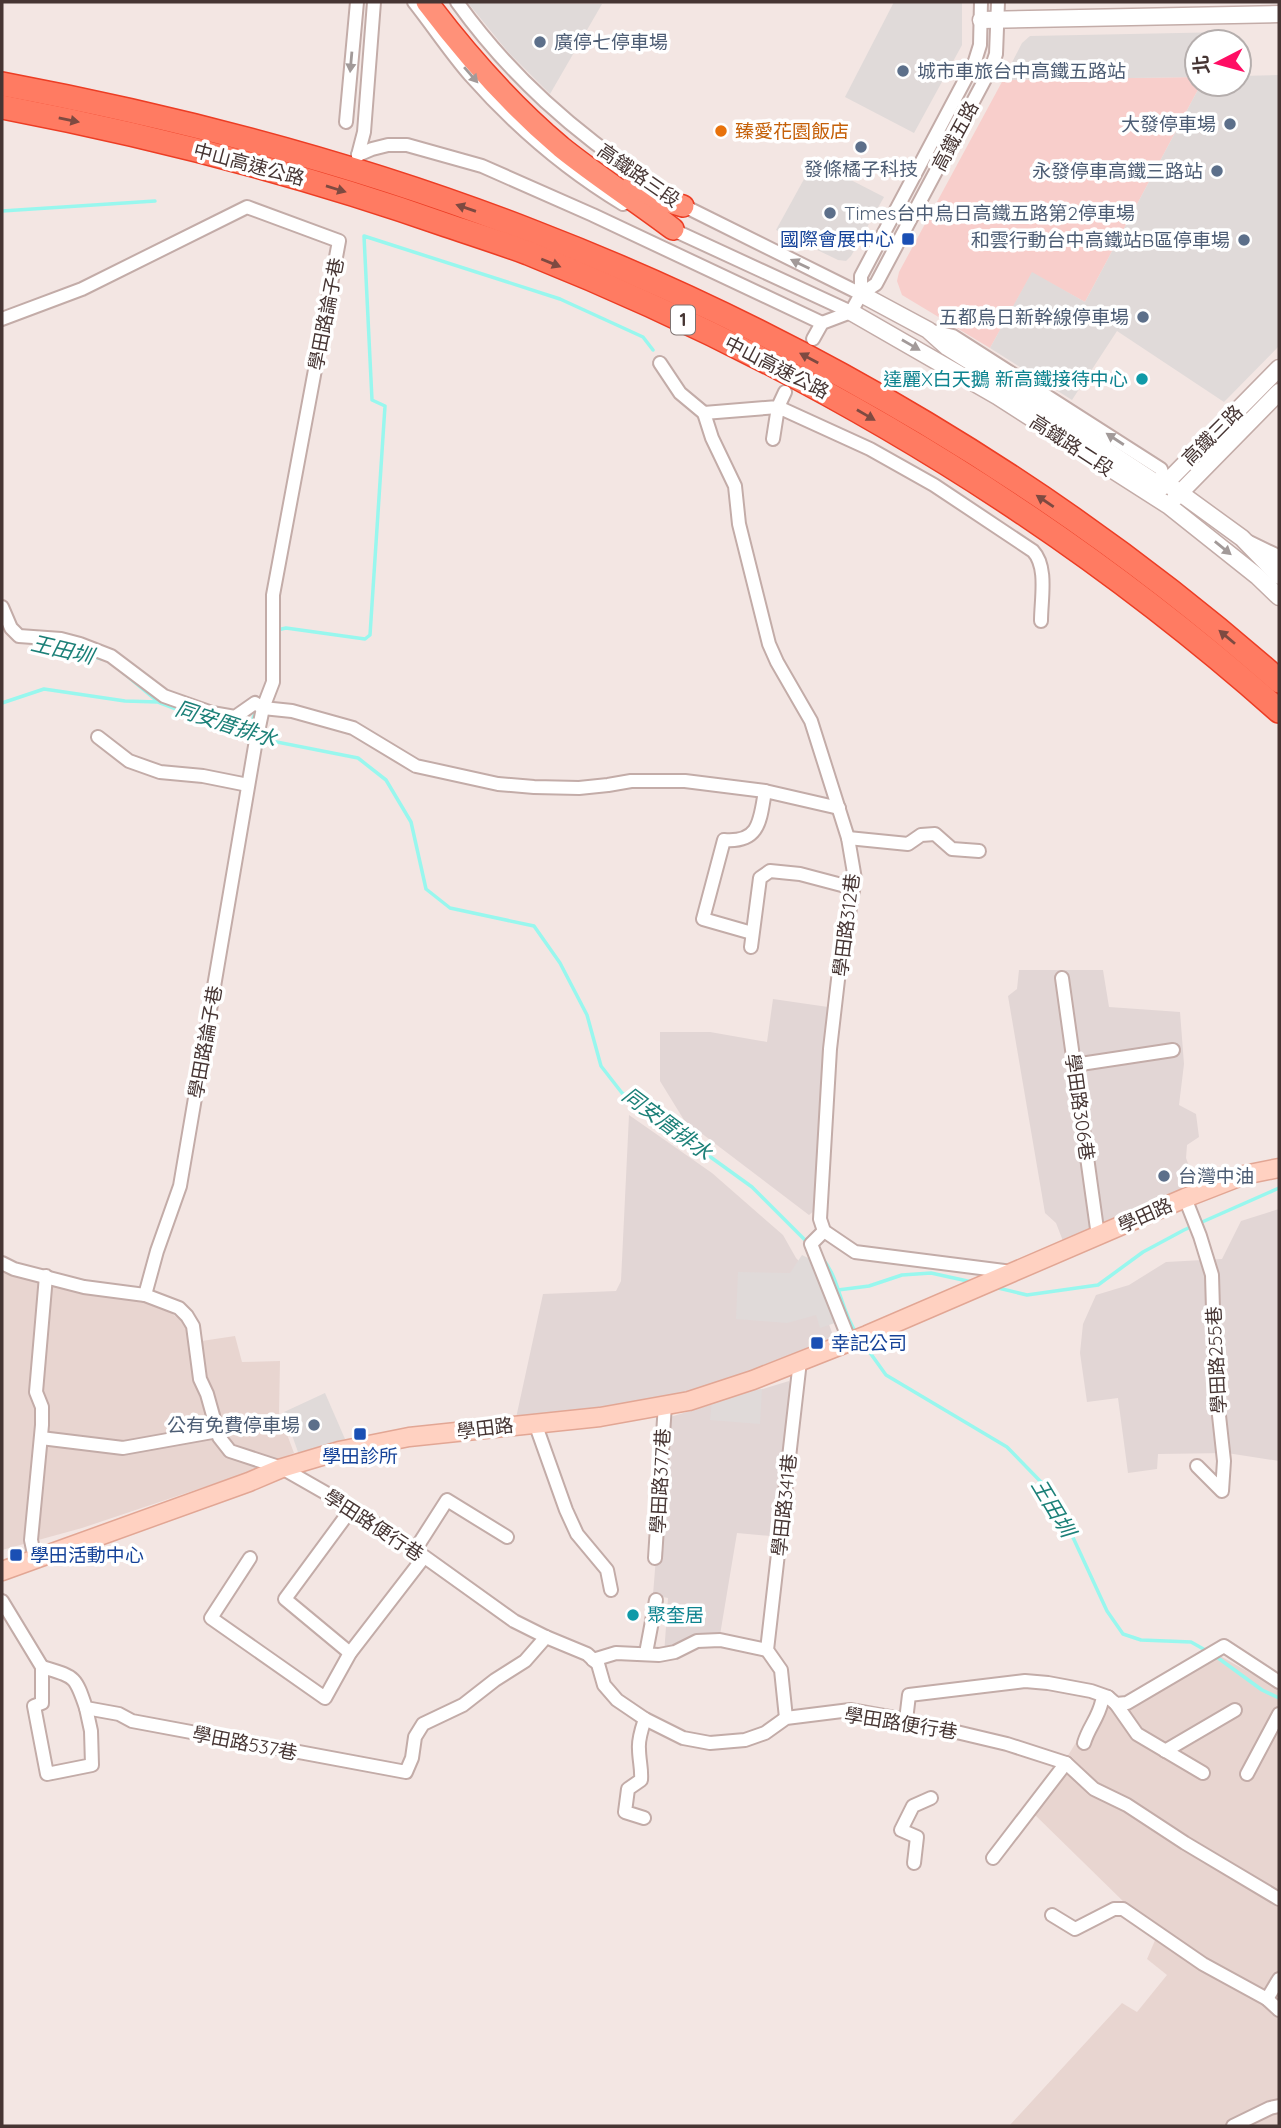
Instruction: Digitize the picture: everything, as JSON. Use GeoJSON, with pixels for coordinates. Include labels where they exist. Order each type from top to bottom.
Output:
{"type":"FeatureCollection","features":[{"type":"Feature","properties":{"kind":"highway"},"geometry":{"type":"LineString","coordinates":[[427,2],[477,65],[522,103],[604,165],[656,198],[683,206]]}},
{"type":"Feature","properties":{"kind":"highway"},"geometry":{"type":"LineString","coordinates":[[444,2],[522,103],[570,153],[673,229]]}},
{"type":"Feature","properties":{"kind":"highway","name":"中山高速公路"},"geometry":{"type":"LineString","coordinates":[[2,84],[170,119],[392,182],[532,231],[686,296],[856,383],[975,455],[1119,552],[1279,681]]}},
{"type":"Feature","properties":{"kind":"highway","name":"中山高速公路"},"geometry":{"type":"LineString","coordinates":[[2,107],[165,141],[385,203],[524,252],[677,316],[846,403],[1050,531],[1154,607],[1279,711]]}},
{"type":"Feature","properties":{"kind":"main road","name":"學田路"},"geometry":{"type":"LineString","coordinates":[[2,1571],[282,1468],[339,1451],[409,1437],[600,1417],[690,1401],[850,1342],[1098,1236],[1187,1204],[1244,1175],[1279,1168]]}},
{"type":"Feature","properties":{"kind":"street"},"geometry":{"type":"LineString","coordinates":[[346,122],[357,2]]}},
{"type":"Feature","properties":{"kind":"street"},"geometry":{"type":"LineString","coordinates":[[374,2],[364,132],[358,155],[388,145],[407,145],[482,166],[822,323]]}},
{"type":"Feature","properties":{"kind":"street","name":"高鐵路三段"},"geometry":{"type":"LineString","coordinates":[[414,2],[468,73],[509,117],[552,156],[592,185],[641,215],[851,312]]}},
{"type":"Feature","properties":{"kind":"street","name":"高鐵路三段"},"geometry":{"type":"LineString","coordinates":[[457,2],[500,57],[542,100],[612,157],[683,206],[861,294]]}},
{"type":"Feature","properties":{"kind":"street","name":"高鐵五路"},"geometry":{"type":"LineString","coordinates":[[861,294],[861,276],[975,61],[980,45],[981,2]]}},
{"type":"Feature","properties":{"kind":"street","name":"高鐵五路"},"geometry":{"type":"LineString","coordinates":[[851,312],[861,294],[876,284],[992,66],[996,54],[998,2]]}},
{"type":"Feature","properties":{"kind":"street"},"geometry":{"type":"LineString","coordinates":[[981,20],[1279,14]]}},
{"type":"Feature","properties":{"kind":"street","name":"學田路論子巷"},"geometry":{"type":"LineString","coordinates":[[2,319],[82,289],[247,207],[339,241],[273,596],[273,682],[263,708],[248,785],[180,1186],[157,1251],[145,1296]]}},
{"type":"Feature","properties":{"kind":"street","name":"高鐵路二段"},"geometry":{"type":"LineString","coordinates":[[861,294],[928,330],[947,347],[1153,481],[1165,482],[1241,538],[1279,576]]}},
{"type":"Feature","properties":{"kind":"street"},"geometry":{"type":"LineString","coordinates":[[813,339],[822,323],[851,312]]}},
{"type":"Feature","properties":{"kind":"street","name":"高鐵路二段"},"geometry":{"type":"LineString","coordinates":[[851,312],[997,396],[1159,506],[1257,576],[1279,597]]}},
{"type":"Feature","properties":{"kind":"street"},"geometry":{"type":"LineString","coordinates":[[660,363],[680,393],[704,413],[778,407],[870,449],[934,485],[1033,551],[1042,566],[1041,621]]}},
{"type":"Feature","properties":{"kind":"street","name":"高鐵三路"},"geometry":{"type":"LineString","coordinates":[[1159,506],[1165,482],[1279,368]]}},
{"type":"Feature","properties":{"kind":"street"},"geometry":{"type":"LineString","coordinates":[[773,439],[778,407],[785,392]]}},
{"type":"Feature","properties":{"kind":"street","name":"高鐵三路"},"geometry":{"type":"LineString","coordinates":[[1159,506],[1179,492],[1279,392]]}},
{"type":"Feature","properties":{"kind":"street","name":"學田路312巷"},"geometry":{"type":"LineString","coordinates":[[704,413],[712,438],[735,486],[739,524],[769,644],[776,662],[811,721],[848,838],[855,879],[839,971],[830,1049],[820,1219],[824,1231],[811,1244],[850,1342]]}},
{"type":"Feature","properties":{"kind":"street","name":"高鐵路二段"},"geometry":{"type":"LineString","coordinates":[[1241,538],[1279,559]]}},
{"type":"Feature","properties":{"kind":"street"},"geometry":{"type":"LineString","coordinates":[[2,607],[11,628],[19,636],[61,639],[111,656],[164,696],[212,713],[235,717],[255,703],[263,708],[292,711],[343,725],[353,728],[416,766],[498,784],[534,787],[579,788],[631,781],[685,781],[765,792],[839,808]]}},
{"type":"Feature","properties":{"kind":"street"},"geometry":{"type":"LineString","coordinates":[[98,737],[129,761],[160,772],[203,776],[248,785]]}},
{"type":"Feature","properties":{"kind":"street"},"geometry":{"type":"LineString","coordinates":[[752,933],[703,919],[724,840],[748,838],[760,821],[765,792]]}},
{"type":"Feature","properties":{"kind":"street"},"geometry":{"type":"LineString","coordinates":[[848,838],[908,844],[921,835],[935,834],[952,849],[979,851]]}},
{"type":"Feature","properties":{"kind":"street"},"geometry":{"type":"LineString","coordinates":[[751,947],[760,878],[770,871],[800,874],[853,888]]}},
{"type":"Feature","properties":{"kind":"street","name":"學田路306巷"},"geometry":{"type":"LineString","coordinates":[[1062,978],[1098,1236]]}},
{"type":"Feature","properties":{"kind":"street"},"geometry":{"type":"LineString","coordinates":[[1074,1065],[1173,1050]]}},
{"type":"Feature","properties":{"kind":"street","name":"學田路255巷"},"geometry":{"type":"LineString","coordinates":[[1187,1204],[1212,1275],[1215,1379],[1224,1461],[1222,1491],[1197,1466]]}},
{"type":"Feature","properties":{"kind":"street"},"geometry":{"type":"LineString","coordinates":[[824,1231],[855,1252],[1013,1273]]}},
{"type":"Feature","properties":{"kind":"street"},"geometry":{"type":"LineString","coordinates":[[2,1263],[14,1269],[84,1287],[145,1296],[179,1308],[193,1326],[200,1379],[219,1437],[230,1451],[282,1468]]}},
{"type":"Feature","properties":{"kind":"street"},"geometry":{"type":"LineString","coordinates":[[34,1559],[31,1539],[42,1407],[36,1392],[46,1276]]}},
{"type":"Feature","properties":{"kind":"street","name":"學田路341巷"},"geometry":{"type":"LineString","coordinates":[[767,1650],[800,1361]]}},
{"type":"Feature","properties":{"kind":"street","name":"學田路377巷"},"geometry":{"type":"LineString","coordinates":[[655,1558],[665,1404]]}},
{"type":"Feature","properties":{"kind":"street"},"geometry":{"type":"LineString","coordinates":[[535,1423],[566,1510],[578,1534],[607,1570],[611,1590]]}},
{"type":"Feature","properties":{"kind":"street"},"geometry":{"type":"LineString","coordinates":[[41,1438],[122,1448],[218,1431]]}},
{"type":"Feature","properties":{"kind":"street","name":"學田路便行巷"},"geometry":{"type":"LineString","coordinates":[[282,1468],[352,1508],[514,1621],[587,1654],[598,1664],[604,1685],[617,1700],[645,1719],[683,1738],[710,1743],[745,1740],[765,1733],[786,1718],[850,1710],[1007,1744],[1066,1763],[1094,1788],[1127,1805],[1279,1899]]}},
{"type":"Feature","properties":{"kind":"street"},"geometry":{"type":"LineString","coordinates":[[250,1558],[211,1618],[325,1698],[350,1653],[420,1553],[447,1500],[507,1537]]}},
{"type":"Feature","properties":{"kind":"street"},"geometry":{"type":"LineString","coordinates":[[350,1653],[285,1599],[352,1508]]}},
{"type":"Feature","properties":{"kind":"street"},"geometry":{"type":"LineString","coordinates":[[646,1653],[656,1600]]}},
{"type":"Feature","properties":{"kind":"street"},"geometry":{"type":"LineString","coordinates":[[2,1601],[42,1667],[42,1703],[34,1706],[47,1774],[93,1765],[91,1731],[77,1682],[69,1675],[42,1667]]}},
{"type":"Feature","properties":{"kind":"street","name":"學田路537巷"},"geometry":{"type":"LineString","coordinates":[[86,1708],[119,1714],[132,1721],[406,1772],[412,1758],[415,1737],[423,1724],[463,1704],[524,1661],[546,1637]]}},
{"type":"Feature","properties":{"kind":"street"},"geometry":{"type":"LineString","coordinates":[[593,1660],[616,1653],[659,1655],[676,1652],[697,1641],[720,1640],[767,1650],[781,1670],[786,1718]]}},
{"type":"Feature","properties":{"kind":"street"},"geometry":{"type":"LineString","coordinates":[[1084,1743],[1087,1731],[1099,1714],[1102,1700],[1127,1703],[1224,1646],[1279,1682]]}},
{"type":"Feature","properties":{"kind":"street"},"geometry":{"type":"LineString","coordinates":[[906,1720],[909,1695],[1025,1681],[1048,1683],[1091,1691],[1112,1700],[1137,1734],[1203,1773]]}},
{"type":"Feature","properties":{"kind":"street"},"geometry":{"type":"LineString","coordinates":[[1165,1751],[1235,1710]]}},
{"type":"Feature","properties":{"kind":"street"},"geometry":{"type":"LineString","coordinates":[[1247,1774],[1279,1714]]}},
{"type":"Feature","properties":{"kind":"street"},"geometry":{"type":"LineString","coordinates":[[644,1818],[625,1812],[628,1789],[641,1780],[639,1740],[645,1719]]}},
{"type":"Feature","properties":{"kind":"street"},"geometry":{"type":"LineString","coordinates":[[993,1858],[1066,1763]]}},
{"type":"Feature","properties":{"kind":"street"},"geometry":{"type":"LineString","coordinates":[[914,1863],[917,1838],[901,1829],[913,1806],[931,1798]]}},
{"type":"Feature","properties":{"kind":"street"},"geometry":{"type":"LineString","coordinates":[[1052,1915],[1075,1929],[1114,1909],[1123,1909],[1203,1964],[1267,1999],[1279,2010]]}},
{"type":"Feature","properties":{"kind":"street"},"geometry":{"type":"LineString","coordinates":[[1267,1999],[1279,1979]]}},
{"type":"Feature","properties":{"kind":"street"},"geometry":{"type":"LineString","coordinates":[[1233,2126],[1279,2106]]}},
{"type":"Feature","properties":{"kind":"shaded area","name":"城市車旅台中高鐵五路站"},"geometry":{"type":"Polygon","coordinates":[[[894,2],[962,2],[962,45],[914,133],[845,97],[894,2]]]}},
{"type":"Feature","properties":{"kind":"shaded area","name":"廣停七停車場"},"geometry":{"type":"Polygon","coordinates":[[[468,3],[602,4],[550,94],[508,52],[468,3]]]}},
{"type":"Feature","properties":{"kind":"shaded area"},"geometry":{"type":"Polygon","coordinates":[[[1183,33],[1183,77],[1003,80],[1022,43],[1030,36],[1183,33]]]}},
{"type":"Feature","properties":{"kind":"shaded area","name":"五都烏日新幹線停車場"},"geometry":{"type":"Polygon","coordinates":[[[1279,75],[1279,346],[1224,402],[1117,331],[1072,400],[990,348],[1032,272],[1085,302],[1194,98],[1253,98],[1253,76],[1279,75]]]}},
{"type":"Feature","properties":{"kind":"shaded area"},"geometry":{"type":"Polygon","coordinates":[[[1183,77],[1183,98],[1194,98],[1085,302],[1032,273],[990,348],[902,295],[897,281],[899,272],[1003,80],[1183,77]]]}},
{"type":"Feature","properties":{"kind":"shaded area","name":"Times台中烏日高鐵五路第2停車場"},"geometry":{"type":"Polygon","coordinates":[[[814,161],[884,197],[846,261],[838,260],[776,230],[814,161]]]}},
{"type":"Feature","properties":{"kind":"shaded area"},"geometry":{"type":"Polygon","coordinates":[[[1019,970],[1103,970],[1109,1007],[1180,1012],[1184,1064],[1179,1105],[1196,1114],[1199,1137],[1187,1145],[1186,1158],[1197,1187],[1072,1241],[1063,1241],[1056,1223],[1045,1213],[1008,996],[1017,989],[1019,970]]]}},
{"type":"Feature","properties":{"kind":"shaded area"},"geometry":{"type":"Polygon","coordinates":[[[773,999],[828,1007],[832,1011],[818,1194],[814,1211],[809,1215],[684,1120],[660,1081],[660,1032],[710,1032],[767,1042],[773,999]]]}},
{"type":"Feature","properties":{"kind":"shaded area"},"geometry":{"type":"Polygon","coordinates":[[[629,1115],[712,1173],[783,1235],[796,1258],[810,1273],[834,1338],[737,1383],[539,1419],[516,1418],[543,1294],[616,1291],[621,1281],[629,1115]]]}},
{"type":"Feature","properties":{"kind":"shaded area"},"geometry":{"type":"Polygon","coordinates":[[[1279,1209],[1279,1461],[1227,1453],[1158,1454],[1157,1469],[1128,1473],[1118,1398],[1087,1402],[1080,1353],[1083,1324],[1096,1295],[1129,1285],[1166,1262],[1222,1259],[1241,1221],[1279,1209]]]}},
{"type":"Feature","properties":{"kind":"shaded area"},"geometry":{"type":"Polygon","coordinates":[[[802,1255],[814,1261],[835,1323],[820,1328],[816,1315],[787,1323],[736,1319],[738,1272],[790,1273],[802,1255]]]}},
{"type":"Feature","properties":{"kind":"shaded area"},"geometry":{"type":"Polygon","coordinates":[[[2,1263],[92,1285],[166,1309],[193,1330],[195,1342],[235,1336],[242,1362],[280,1361],[279,1413],[294,1453],[240,1475],[82,1528],[2,1550],[2,1263]]]}},
{"type":"Feature","properties":{"kind":"shaded area"},"geometry":{"type":"Polygon","coordinates":[[[789,1381],[792,1393],[771,1536],[737,1533],[719,1641],[664,1655],[668,1598],[653,1595],[667,1418],[789,1381]]]}},
{"type":"Feature","properties":{"kind":"shaded area"},"geometry":{"type":"Polygon","coordinates":[[[762,1389],[760,1424],[710,1420],[712,1400],[762,1389]]]}},
{"type":"Feature","properties":{"kind":"shaded area","name":"公有免費停車場"},"geometry":{"type":"Polygon","coordinates":[[[325,1393],[345,1439],[299,1455],[284,1412],[325,1393]]]}},
{"type":"Feature","properties":{"kind":"shaded area"},"geometry":{"type":"Polygon","coordinates":[[[1213,1652],[1279,1689],[1279,2126],[1009,2126],[1122,2003],[1137,2012],[1167,1975],[1147,1959],[1156,1938],[1129,1907],[1033,1813],[1100,1703],[1119,1712],[1213,1652]]]}},
{"type":"Feature","properties":{"kind":"waterway"},"geometry":{"type":"LineString","coordinates":[[2,211],[155,201]]}},
{"type":"Feature","properties":{"kind":"waterway"},"geometry":{"type":"LineString","coordinates":[[277,630],[286,628],[365,639],[370,635],[385,406],[372,400],[364,236],[560,299],[643,337],[653,350]]}},
{"type":"Feature","properties":{"kind":"waterway","name":"王田圳"},"geometry":{"type":"LineString","coordinates":[[49,644],[102,659]]}},
{"type":"Feature","properties":{"kind":"waterway","name":"王田圳"},"geometry":{"type":"LineString","coordinates":[[120,670],[157,701]]}},
{"type":"Feature","properties":{"kind":"waterway","name":"同安厝排水"},"geometry":{"type":"LineString","coordinates":[[2,703],[44,689],[125,701],[158,702],[246,736],[358,758],[386,780],[411,822],[426,889],[450,908],[534,926],[560,963],[587,1015],[601,1066],[622,1093],[752,1187],[808,1243]]}},
{"type":"Feature","properties":{"kind":"waterway"},"geometry":{"type":"LineString","coordinates":[[246,736],[256,711]]}},
{"type":"Feature","properties":{"kind":"waterway","name":"同安厝排水"},"geometry":{"type":"LineString","coordinates":[[994,1287],[1027,1295],[1098,1285],[1143,1252],[1184,1230],[1279,1188]]}},
{"type":"Feature","properties":{"kind":"waterway","name":"王田圳"},"geometry":{"type":"LineString","coordinates":[[823,1259],[829,1267],[847,1316],[857,1334]]}},
{"type":"Feature","properties":{"kind":"waterway","name":"同安厝排水"},"geometry":{"type":"LineString","coordinates":[[838,1290],[869,1286],[902,1275],[931,1273],[972,1282]]}},
{"type":"Feature","properties":{"kind":"waterway","name":"王田圳"},"geometry":{"type":"LineString","coordinates":[[863,1343],[886,1375],[1007,1447],[1043,1484],[1064,1518],[1107,1611],[1123,1634],[1141,1640],[1191,1642],[1207,1651]]}},
{"type":"Feature","properties":{"kind":"waterway","name":"王田圳"},"geometry":{"type":"LineString","coordinates":[[1214,1655],[1262,1690],[1279,1698]]}},
{"type":"Feature","properties":{"kind":"place","name":"廣停七停車場"},"geometry":{"type":"Point","coordinates":[540,42]}},
{"type":"Feature","properties":{"kind":"place","name":"城市車旅台中高鐵五路站"},"geometry":{"type":"Point","coordinates":[903,71]}},
{"type":"Feature","properties":{"kind":"place","name":"大發停車場"},"geometry":{"type":"Point","coordinates":[1230,124]}},
{"type":"Feature","properties":{"kind":"place","name":"臻愛花園飯店"},"geometry":{"type":"Point","coordinates":[721,131]}},
{"type":"Feature","properties":{"kind":"place","name":"發條橘子科技"},"geometry":{"type":"Point","coordinates":[861,147]}},
{"type":"Feature","properties":{"kind":"place","name":"永發停車高鐵三路站"},"geometry":{"type":"Point","coordinates":[1217,171]}},
{"type":"Feature","properties":{"kind":"place","name":"Times台中烏日高鐵五路第2停車場"},"geometry":{"type":"Point","coordinates":[830,213]}},
{"type":"Feature","properties":{"kind":"place","name":"國際會展中心"},"geometry":{"type":"Point","coordinates":[908,239]}},
{"type":"Feature","properties":{"kind":"place","name":"和雲行動台中高鐵站B區停車場"},"geometry":{"type":"Point","coordinates":[1244,240]}},
{"type":"Feature","properties":{"kind":"place","name":"五都烏日新幹線停車場"},"geometry":{"type":"Point","coordinates":[1143,317]}},
{"type":"Feature","properties":{"kind":"place","name":"達麗X白天鵝 新高鐵接待中心"},"geometry":{"type":"Point","coordinates":[1142,379]}},
{"type":"Feature","properties":{"kind":"place","name":"台灣中油"},"geometry":{"type":"Point","coordinates":[1164,1176]}},
{"type":"Feature","properties":{"kind":"place","name":"幸記公司"},"geometry":{"type":"Point","coordinates":[817,1343]}},
{"type":"Feature","properties":{"kind":"place","name":"公有免費停車場"},"geometry":{"type":"Point","coordinates":[314,1425]}},
{"type":"Feature","properties":{"kind":"place","name":"學田診所"},"geometry":{"type":"Point","coordinates":[360,1434]}},
{"type":"Feature","properties":{"kind":"place","name":"學田活動中心"},"geometry":{"type":"Point","coordinates":[16,1555]}},
{"type":"Feature","properties":{"kind":"place","name":"聚奎居"},"geometry":{"type":"Point","coordinates":[633,1615]}}]}
